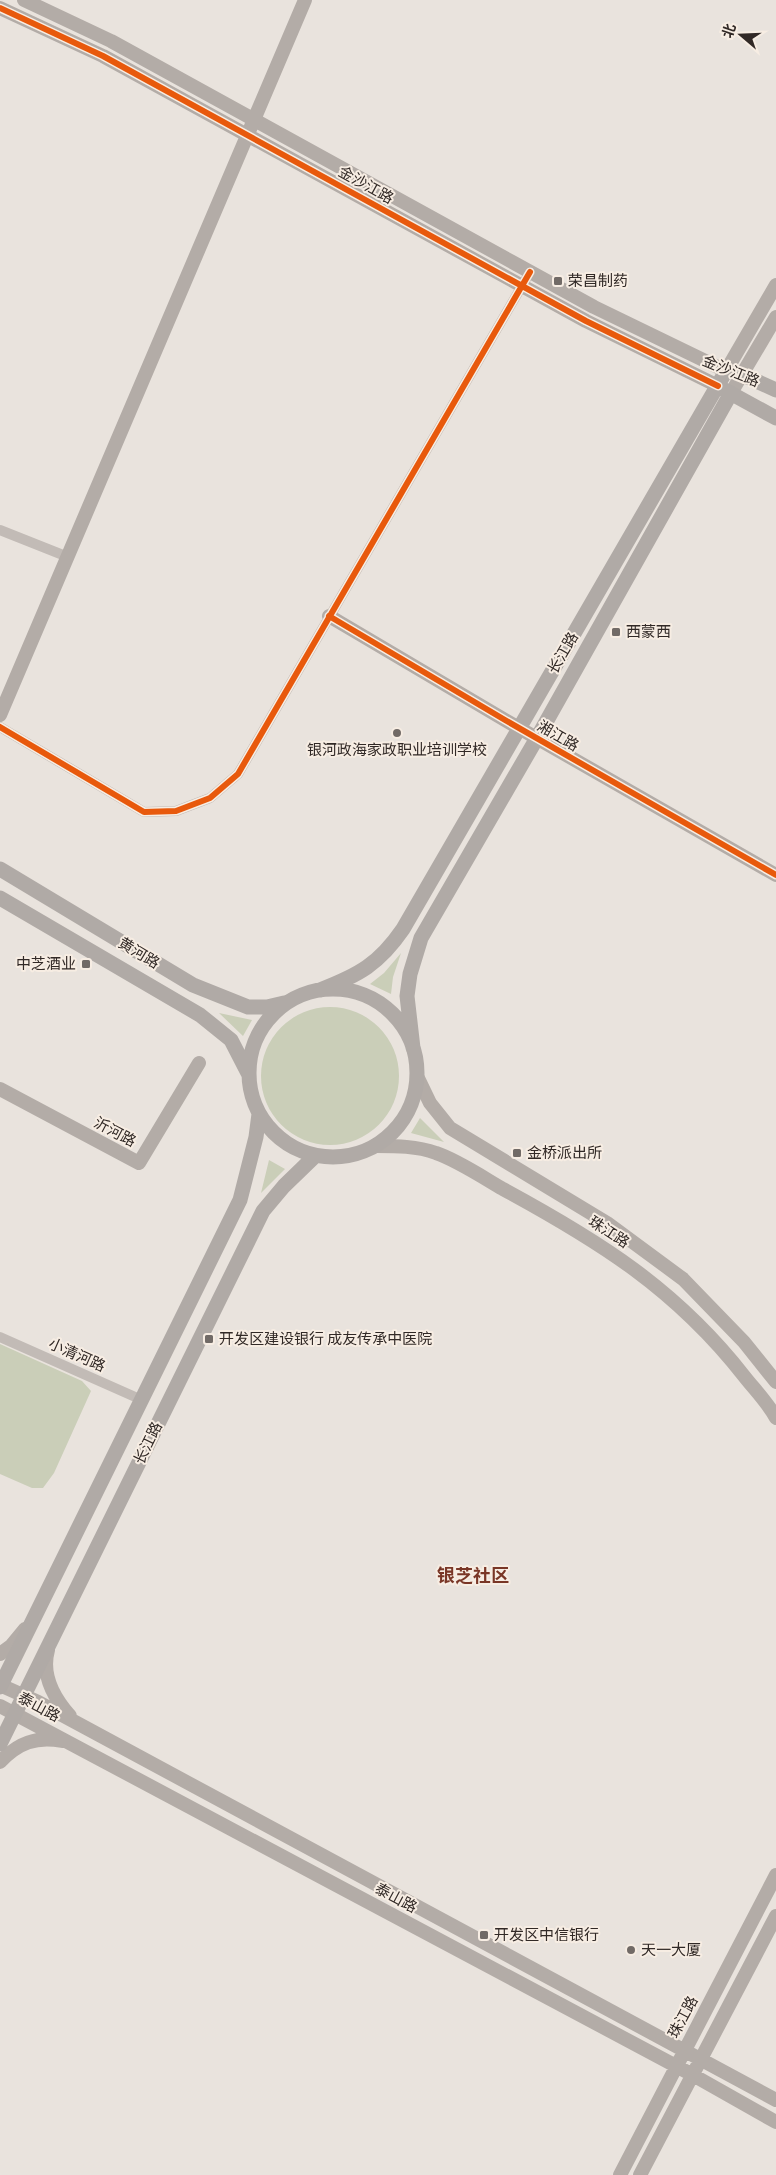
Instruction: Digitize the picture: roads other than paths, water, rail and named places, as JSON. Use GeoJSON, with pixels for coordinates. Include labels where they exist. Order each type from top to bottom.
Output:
{"type":"FeatureCollection","features":[{"type":"Feature","properties":{"kind":"main road","name":"金沙江路"},"geometry":{"type":"LineString","coordinates":[[24,0],[111,41],[594,307],[726,371],[742,375],[776,390]]}},
{"type":"Feature","properties":{"kind":"main road"},"geometry":{"type":"LineString","coordinates":[[0,715],[304,0]]}},
{"type":"Feature","properties":{"kind":"main road","name":"金沙江路"},"geometry":{"type":"LineString","coordinates":[[0,8],[104,56],[586,321],[718,386],[776,418]]}},
{"type":"Feature","properties":{"kind":"main road","name":"长江路"},"geometry":{"type":"LineString","coordinates":[[320,990],[348,980],[377,961],[391,947],[776,285]]}},
{"type":"Feature","properties":{"kind":"main road","name":"长江路"},"geometry":{"type":"LineString","coordinates":[[413,1048],[407,996],[410,974],[421,938],[776,317]]}},
{"type":"Feature","properties":{"kind":"main road","name":"湘江路"},"geometry":{"type":"LineString","coordinates":[[329,616],[776,875]]}},
{"type":"Feature","properties":{"kind":"main road","name":"黄河路"},"geometry":{"type":"LineString","coordinates":[[0,870],[193,985],[248,1007],[267,1007],[288,1002]]}},
{"type":"Feature","properties":{"kind":"main road","name":"黄河路"},"geometry":{"type":"LineString","coordinates":[[0,898],[200,1015],[230,1040],[248,1073]]}},
{"type":"Feature","properties":{"kind":"main road"},"geometry":{"type":"LineString","coordinates":[[417,1076],[414,1094],[408,1111],[402,1120],[376,1146],[345,1156],[315,1156],[289,1145],[278,1137],[260,1114],[250,1087],[248,1073],[250,1056],[258,1034],[269,1019],[288,1002],[302,995],[320,990],[338,989],[357,992],[371,998],[394,1015],[405,1029],[413,1048],[417,1076],[430,1104],[450,1128],[607,1223],[683,1279],[744,1342],[776,1382]]}},
{"type":"Feature","properties":{"kind":"main road","name":"沂河路"},"geometry":{"type":"LineString","coordinates":[[0,1089],[139,1163],[199,1063]]}},
{"type":"Feature","properties":{"kind":"main road","name":"长江路"},"geometry":{"type":"LineString","coordinates":[[0,1686],[240,1200],[260,1114]]}},
{"type":"Feature","properties":{"kind":"main road","name":"珠江路"},"geometry":{"type":"LineString","coordinates":[[376,1146],[410,1147],[437,1153],[585,1235],[637,1270],[668,1295],[708,1333],[776,1418]]}},
{"type":"Feature","properties":{"kind":"main road","name":"长江路"},"geometry":{"type":"LineString","coordinates":[[0,1744],[263,1211],[284,1186],[315,1156]]}},
{"type":"Feature","properties":{"kind":"main road"},"geometry":{"type":"LineString","coordinates":[[0,1654],[16,1639],[39,1608]]}},
{"type":"Feature","properties":{"kind":"main road"},"geometry":{"type":"LineString","coordinates":[[50,1641],[46,1669],[50,1686],[57,1700],[80,1725]]}},
{"type":"Feature","properties":{"kind":"main road","name":"泰山路"},"geometry":{"type":"LineString","coordinates":[[0,1686],[24,1695],[776,2100]]}},
{"type":"Feature","properties":{"kind":"main road","name":"泰山路"},"geometry":{"type":"LineString","coordinates":[[0,1706],[15,1712],[691,2074],[776,2122]]}},
{"type":"Feature","properties":{"kind":"main road"},"geometry":{"type":"LineString","coordinates":[[0,1762],[10,1751],[25,1742],[42,1739],[71,1743]]}},
{"type":"Feature","properties":{"kind":"main road","name":"珠江路"},"geometry":{"type":"LineString","coordinates":[[620,2175],[776,1875]]}},
{"type":"Feature","properties":{"kind":"main road"},"geometry":{"type":"LineString","coordinates":[[640,2175],[691,2074],[776,1916]]}},
{"type":"Feature","properties":{"kind":"street"},"geometry":{"type":"LineString","coordinates":[[0,727],[144,812],[176,811],[210,798],[238,774],[530,272]]}},
{"type":"Feature","properties":{"kind":"street"},"geometry":{"type":"LineString","coordinates":[[0,530],[68,557]]}},
{"type":"Feature","properties":{"kind":"street","name":"小清河路"},"geometry":{"type":"LineString","coordinates":[[0,1337],[142,1400]]}},
{"type":"Feature","properties":{"kind":"place","name":"荣昌制药"},"geometry":{"type":"Point","coordinates":[558,281]}},
{"type":"Feature","properties":{"kind":"place","name":"西蒙西"},"geometry":{"type":"Point","coordinates":[616,632]}},
{"type":"Feature","properties":{"kind":"place","name":"银河政海家政职业培训学校"},"geometry":{"type":"Point","coordinates":[397,733]}},
{"type":"Feature","properties":{"kind":"place","name":"中芝酒业"},"geometry":{"type":"Point","coordinates":[86,964]}},
{"type":"Feature","properties":{"kind":"place","name":"金桥派出所"},"geometry":{"type":"Point","coordinates":[517,1153]}},
{"type":"Feature","properties":{"kind":"place","name":"开发区建设银行 成友传承中医院"},"geometry":{"type":"Point","coordinates":[209,1339]}},
{"type":"Feature","properties":{"kind":"place","name":"开发区中信银行"},"geometry":{"type":"Point","coordinates":[484,1935]}},
{"type":"Feature","properties":{"kind":"place","name":"天一大厦"},"geometry":{"type":"Point","coordinates":[631,1950]}},
{"type":"Feature","properties":{"kind":"district","name":"银芝社区"},"geometry":{"type":"Point","coordinates":[473,1576]}}]}
